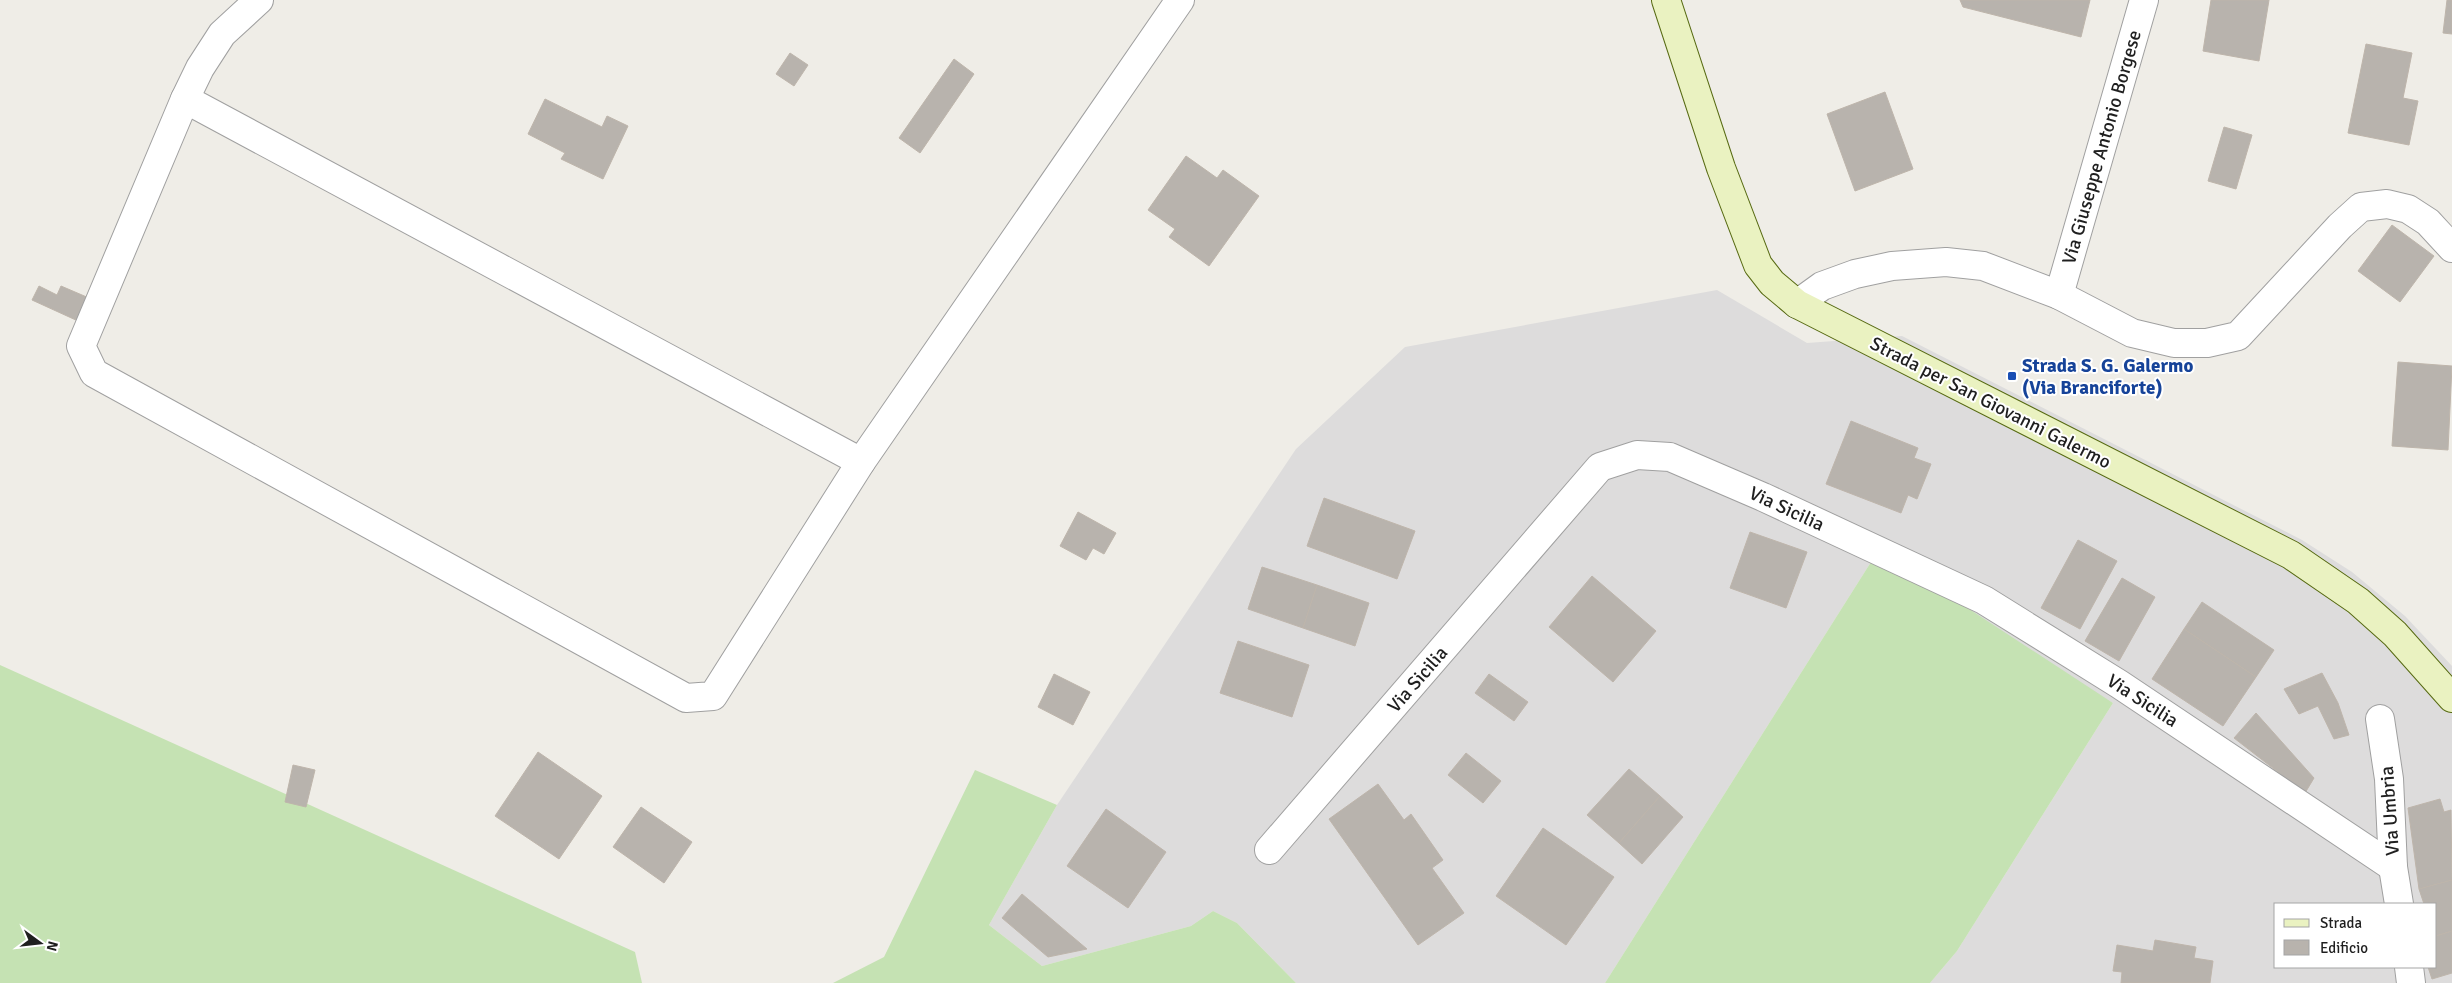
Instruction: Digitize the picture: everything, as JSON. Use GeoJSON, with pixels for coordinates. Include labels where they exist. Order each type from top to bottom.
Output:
{"type":"FeatureCollection","features":[{"type":"Feature","properties":{"kind":"main road","name":"Strada per San Giovanni Galermo"},"geometry":{"type":"LineString","coordinates":[[1666,0],[1721,168],[1758,265],[1772,283],[1797,304],[2291,555],[2358,601],[2395,634],[2452,698]]}},
{"type":"Feature","properties":{"kind":"street"},"geometry":{"type":"LineString","coordinates":[[259,0],[222,34],[200,68],[185,99],[81,346],[94,373],[686,698],[713,696],[861,462],[1180,0]]}},
{"type":"Feature","properties":{"kind":"street","name":"Via Giuseppe Antonio Borgese"},"geometry":{"type":"LineString","coordinates":[[2058,295],[2144,0]]}},
{"type":"Feature","properties":{"kind":"street"},"geometry":{"type":"LineString","coordinates":[[185,99],[861,462]]}},
{"type":"Feature","properties":{"kind":"street"},"geometry":{"type":"LineString","coordinates":[[1797,304],[1822,286],[1855,274],[1892,266],[1946,262],[1984,266],[2058,295],[2132,333],[2174,344],[2207,343],[2238,336],[2340,226],[2361,208],[2387,204],[2408,209],[2428,222],[2452,248]]}},
{"type":"Feature","properties":{"kind":"street","name":"Via Sicilia"},"geometry":{"type":"LineString","coordinates":[[1270,850],[1600,467],[1637,455],[1670,458],[1696,468],[1763,497],[1984,600],[2119,684],[2393,867]]}},
{"type":"Feature","properties":{"kind":"street","name":"Via Umbria"},"geometry":{"type":"LineString","coordinates":[[2380,719],[2389,778],[2393,867],[2399,903]]}},
{"type":"Feature","properties":{"kind":"street"},"geometry":{"type":"LineString","coordinates":[[2409,968],[2411,983]]}},
{"type":"Feature","properties":{"kind":"shaded area"},"geometry":{"type":"Polygon","coordinates":[[[1717,290],[1807,343],[1902,336],[2302,540],[2352,572],[2405,616],[2452,666],[2452,983],[1930,983],[1957,951],[2113,703],[1871,562],[1605,983],[1296,983],[1237,923],[1213,911],[1191,926],[1042,966],[989,925],[1057,805],[1296,449],[1405,347],[1717,290]]]}},
{"type":"Feature","properties":{"kind":"green space"},"geometry":{"type":"Polygon","coordinates":[[[1871,562],[1966,607],[2113,703],[1957,951],[1930,983],[1605,983],[1871,562]]]}},
{"type":"Feature","properties":{"kind":"green space"},"geometry":{"type":"Polygon","coordinates":[[[0,665],[635,952],[642,983],[0,983],[0,665]]]}},
{"type":"Feature","properties":{"kind":"green space"},"geometry":{"type":"Polygon","coordinates":[[[975,770],[1057,805],[989,925],[1042,966],[1191,926],[1213,911],[1237,923],[1296,983],[833,983],[884,957],[975,770]]]}},
{"type":"Feature","properties":{"kind":"building"},"geometry":{"type":"Polygon","coordinates":[[[1960,0],[2090,0],[2081,37],[1963,7],[1960,0]]]}},
{"type":"Feature","properties":{"kind":"building"},"geometry":{"type":"Polygon","coordinates":[[[2211,0],[2269,0],[2259,61],[2203,51],[2211,0]]]}},
{"type":"Feature","properties":{"kind":"building"},"geometry":{"type":"Polygon","coordinates":[[[2447,0],[2452,0],[2452,34],[2443,33],[2447,0]]]}},
{"type":"Feature","properties":{"kind":"building"},"geometry":{"type":"Polygon","coordinates":[[[2366,44],[2412,53],[2403,98],[2418,101],[2409,145],[2348,133],[2366,44]]]}},
{"type":"Feature","properties":{"kind":"building"},"geometry":{"type":"Polygon","coordinates":[[[790,53],[808,65],[794,86],[776,74],[790,53]]]}},
{"type":"Feature","properties":{"kind":"building"},"geometry":{"type":"Polygon","coordinates":[[[954,59],[974,74],[920,153],[899,138],[954,59]]]}},
{"type":"Feature","properties":{"kind":"building"},"geometry":{"type":"Polygon","coordinates":[[[1885,92],[1913,169],[1855,191],[1827,114],[1885,92]]]}},
{"type":"Feature","properties":{"kind":"building"},"geometry":{"type":"Polygon","coordinates":[[[545,99],[602,127],[607,116],[628,126],[603,179],[561,159],[565,153],[528,134],[545,99]]]}},
{"type":"Feature","properties":{"kind":"building"},"geometry":{"type":"Polygon","coordinates":[[[2224,127],[2252,135],[2236,189],[2208,181],[2224,127]]]}},
{"type":"Feature","properties":{"kind":"building"},"geometry":{"type":"Polygon","coordinates":[[[1186,156],[1217,178],[1223,170],[1259,196],[1209,266],[1169,237],[1175,229],[1148,210],[1186,156]]]}},
{"type":"Feature","properties":{"kind":"building"},"geometry":{"type":"Polygon","coordinates":[[[2392,225],[2434,256],[2400,302],[2358,271],[2392,225]]]}},
{"type":"Feature","properties":{"kind":"building"},"geometry":{"type":"Polygon","coordinates":[[[39,286],[57,295],[61,286],[89,298],[78,321],[32,300],[39,286]]]}},
{"type":"Feature","properties":{"kind":"building"},"geometry":{"type":"Polygon","coordinates":[[[2398,362],[2452,366],[2448,450],[2392,446],[2398,362]]]}},
{"type":"Feature","properties":{"kind":"building"},"geometry":{"type":"Polygon","coordinates":[[[1851,421],[1918,448],[1914,458],[1931,464],[1917,499],[1908,495],[1901,513],[1826,484],[1851,421]]]}},
{"type":"Feature","properties":{"kind":"building"},"geometry":{"type":"Polygon","coordinates":[[[1324,498],[1415,531],[1397,579],[1307,546],[1324,498]]]}},
{"type":"Feature","properties":{"kind":"building"},"geometry":{"type":"Polygon","coordinates":[[[1078,512],[1116,533],[1104,554],[1093,548],[1086,560],[1060,546],[1078,512]]]}},
{"type":"Feature","properties":{"kind":"building"},"geometry":{"type":"Polygon","coordinates":[[[1750,532],[1807,552],[1786,608],[1730,588],[1750,532]]]}},
{"type":"Feature","properties":{"kind":"building"},"geometry":{"type":"Polygon","coordinates":[[[2078,540],[2117,561],[2080,629],[2041,608],[2078,540]]]}},
{"type":"Feature","properties":{"kind":"building"},"geometry":{"type":"Polygon","coordinates":[[[1262,567],[1317,585],[1303,628],[1248,609],[1262,567]]]}},
{"type":"Feature","properties":{"kind":"building"},"geometry":{"type":"Polygon","coordinates":[[[1592,576],[1656,631],[1613,682],[1549,627],[1592,576]]]}},
{"type":"Feature","properties":{"kind":"building"},"geometry":{"type":"Polygon","coordinates":[[[2122,578],[2155,597],[2119,661],[2085,641],[2122,578]]]}},
{"type":"Feature","properties":{"kind":"building"},"geometry":{"type":"Polygon","coordinates":[[[1317,585],[1369,603],[1355,646],[1303,628],[1317,585]]]}},
{"type":"Feature","properties":{"kind":"building"},"geometry":{"type":"Polygon","coordinates":[[[2202,602],[2274,650],[2256,677],[2184,629],[2202,602]]]}},
{"type":"Feature","properties":{"kind":"building"},"geometry":{"type":"Polygon","coordinates":[[[2184,629],[2256,677],[2223,726],[2152,679],[2184,629]]]}},
{"type":"Feature","properties":{"kind":"building"},"geometry":{"type":"Polygon","coordinates":[[[1238,641],[1309,665],[1292,717],[1220,693],[1238,641]]]}},
{"type":"Feature","properties":{"kind":"building"},"geometry":{"type":"Polygon","coordinates":[[[2322,673],[2338,703],[2349,735],[2334,739],[2318,706],[2299,714],[2284,689],[2322,673]]]}},
{"type":"Feature","properties":{"kind":"building"},"geometry":{"type":"Polygon","coordinates":[[[1054,674],[1090,692],[1073,725],[1038,707],[1054,674]]]}},
{"type":"Feature","properties":{"kind":"building"},"geometry":{"type":"Polygon","coordinates":[[[1489,674],[1528,702],[1514,721],[1475,693],[1489,674]]]}},
{"type":"Feature","properties":{"kind":"building"},"geometry":{"type":"Polygon","coordinates":[[[2256,713],[2314,778],[2305,793],[2234,738],[2256,713]]]}},
{"type":"Feature","properties":{"kind":"building"},"geometry":{"type":"Polygon","coordinates":[[[538,752],[602,796],[559,859],[495,816],[538,752]]]}},
{"type":"Feature","properties":{"kind":"building"},"geometry":{"type":"Polygon","coordinates":[[[1466,753],[1501,781],[1483,803],[1448,775],[1466,753]]]}},
{"type":"Feature","properties":{"kind":"building"},"geometry":{"type":"Polygon","coordinates":[[[293,765],[315,770],[306,807],[285,802],[293,765]]]}},
{"type":"Feature","properties":{"kind":"building"},"geometry":{"type":"Polygon","coordinates":[[[1629,769],[1660,796],[1619,843],[1587,815],[1629,769]]]}},
{"type":"Feature","properties":{"kind":"building"},"geometry":{"type":"Polygon","coordinates":[[[1378,784],[1404,820],[1411,814],[1443,860],[1432,868],[1464,913],[1418,945],[1329,819],[1378,784]]]}},
{"type":"Feature","properties":{"kind":"building"},"geometry":{"type":"Polygon","coordinates":[[[1660,796],[1683,817],[1642,864],[1619,843],[1660,796]]]}},
{"type":"Feature","properties":{"kind":"building"},"geometry":{"type":"Polygon","coordinates":[[[2440,799],[2444,812],[2451,810],[2452,880],[2419,889],[2408,808],[2440,799]]]}},
{"type":"Feature","properties":{"kind":"building"},"geometry":{"type":"Polygon","coordinates":[[[641,807],[692,842],[664,883],[613,847],[641,807]]]}},
{"type":"Feature","properties":{"kind":"building"},"geometry":{"type":"Polygon","coordinates":[[[1106,809],[1166,852],[1128,908],[1067,866],[1106,809]]]}},
{"type":"Feature","properties":{"kind":"building"},"geometry":{"type":"Polygon","coordinates":[[[1543,828],[1614,877],[1566,945],[1496,896],[1543,828]]]}},
{"type":"Feature","properties":{"kind":"building"},"geometry":{"type":"Polygon","coordinates":[[[2452,880],[2452,931],[2437,936],[2437,903],[2424,903],[2419,889],[2452,880]]]}},
{"type":"Feature","properties":{"kind":"building"},"geometry":{"type":"Polygon","coordinates":[[[1022,894],[1087,949],[1048,957],[1002,918],[1022,894]]]}},
{"type":"Feature","properties":{"kind":"building"},"geometry":{"type":"Polygon","coordinates":[[[2452,931],[2452,973],[2432,979],[2428,968],[2437,968],[2437,936],[2452,931]]]}},
{"type":"Feature","properties":{"kind":"building"},"geometry":{"type":"Polygon","coordinates":[[[2155,940],[2196,947],[2194,958],[2213,961],[2210,983],[2121,983],[2122,972],[2113,971],[2117,945],[2153,951],[2155,940]]]}},
{"type":"Feature","properties":{"kind":"place","name":"Strada S. G. Galermo (Via Branciforte)"},"geometry":{"type":"Point","coordinates":[2012,376]}}]}
